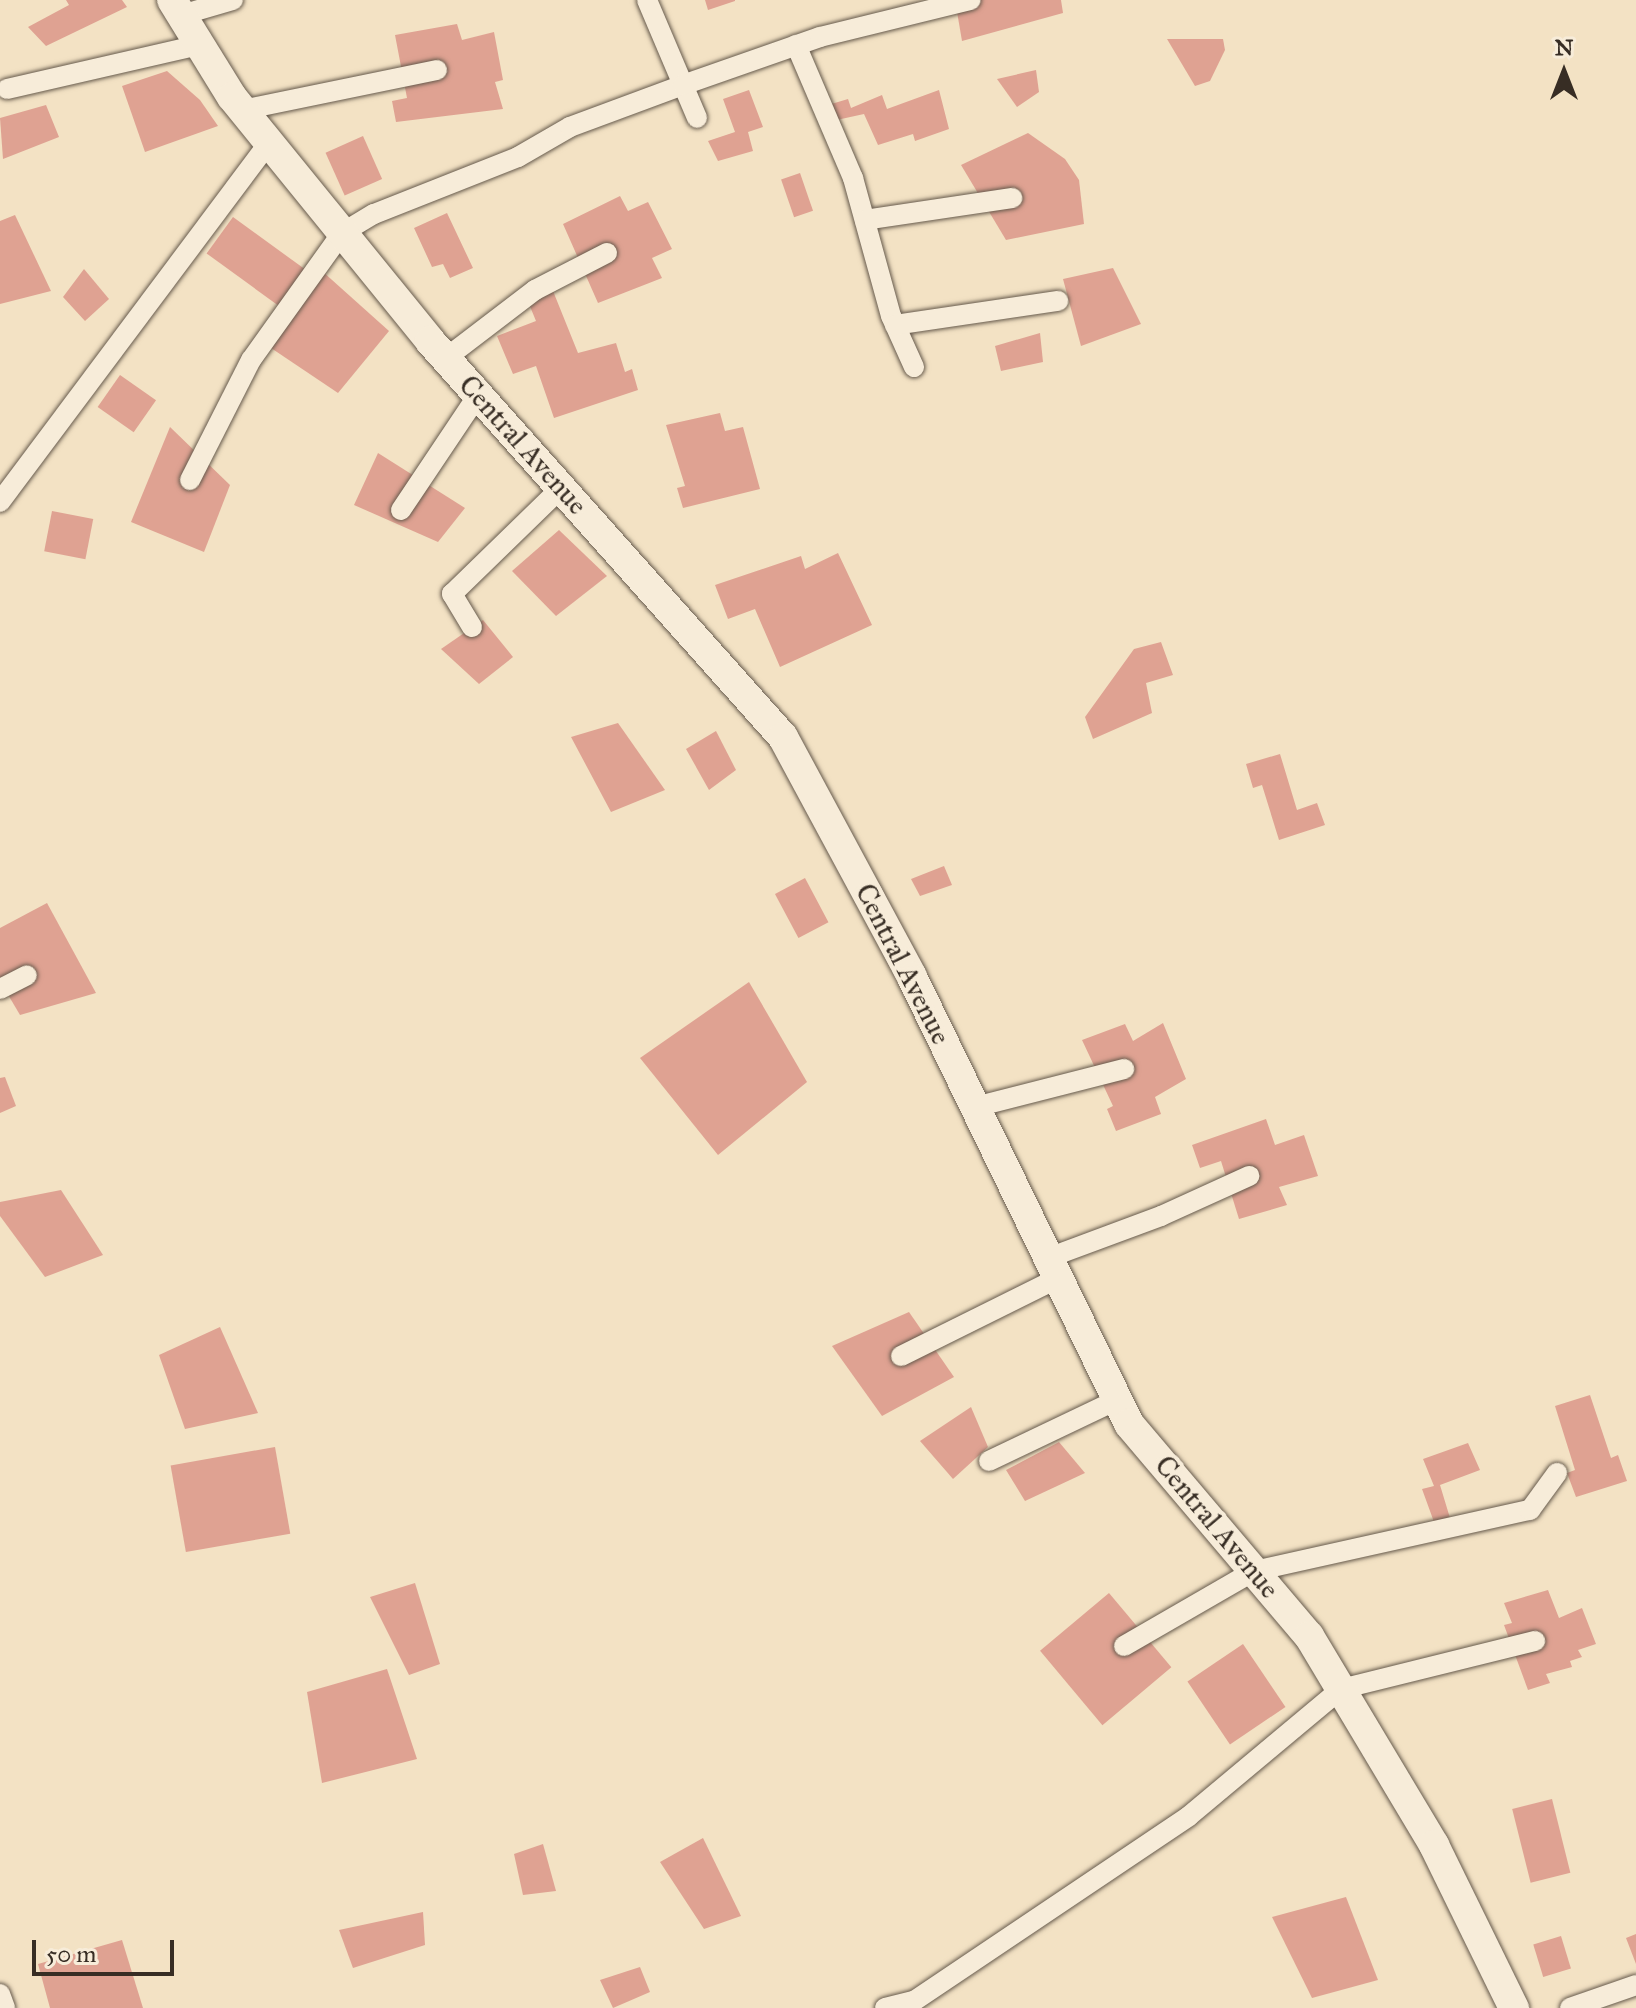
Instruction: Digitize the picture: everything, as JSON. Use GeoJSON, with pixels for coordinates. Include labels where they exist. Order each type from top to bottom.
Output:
{"type":"FeatureCollection","features":[{"type":"Feature","properties":{"kind":"street"},"geometry":{"type":"LineString","coordinates":[[177,8],[233,0]]}},
{"type":"Feature","properties":{"kind":"street"},"geometry":{"type":"LineString","coordinates":[[647,0],[697,118]]}},
{"type":"Feature","properties":{"kind":"street"},"geometry":{"type":"LineString","coordinates":[[190,480],[251,360],[342,233],[401,202],[518,157],[570,127],[683,85],[796,45],[971,0]]}},
{"type":"Feature","properties":{"kind":"street","name":"Central Avenue"},"geometry":{"type":"LineString","coordinates":[[177,8],[242,110],[342,233],[478,395],[783,737],[975,1107],[1129,1424],[1309,1636],[1434,1845],[1514,2008]]}},
{"type":"Feature","properties":{"kind":"street"},"geometry":{"type":"LineString","coordinates":[[7,89],[199,45]]}},
{"type":"Feature","properties":{"kind":"street"},"geometry":{"type":"LineString","coordinates":[[796,45],[853,178],[895,325],[914,367]]}},
{"type":"Feature","properties":{"kind":"street"},"geometry":{"type":"LineString","coordinates":[[242,110],[437,70]]}},
{"type":"Feature","properties":{"kind":"street"},"geometry":{"type":"LineString","coordinates":[[0,502],[269,143]]}},
{"type":"Feature","properties":{"kind":"street"},"geometry":{"type":"LineString","coordinates":[[865,220],[1012,198]]}},
{"type":"Feature","properties":{"kind":"street"},"geometry":{"type":"LineString","coordinates":[[446,358],[535,290],[607,253]]}},
{"type":"Feature","properties":{"kind":"street"},"geometry":{"type":"LineString","coordinates":[[895,325],[1058,301]]}},
{"type":"Feature","properties":{"kind":"street"},"geometry":{"type":"LineString","coordinates":[[401,510],[478,395]]}},
{"type":"Feature","properties":{"kind":"street"},"geometry":{"type":"LineString","coordinates":[[472,627],[452,594],[561,488]]}},
{"type":"Feature","properties":{"kind":"street"},"geometry":{"type":"LineString","coordinates":[[0,989],[27,975]]}},
{"type":"Feature","properties":{"kind":"street"},"geometry":{"type":"LineString","coordinates":[[975,1107],[1124,1069]]}},
{"type":"Feature","properties":{"kind":"street"},"geometry":{"type":"LineString","coordinates":[[901,1356],[1053,1268],[1249,1176]]}},
{"type":"Feature","properties":{"kind":"street"},"geometry":{"type":"LineString","coordinates":[[989,1461],[1117,1400]]}},
{"type":"Feature","properties":{"kind":"street"},"geometry":{"type":"LineString","coordinates":[[1124,1646],[1254,1571],[1530,1510],[1557,1473]]}},
{"type":"Feature","properties":{"kind":"street"},"geometry":{"type":"LineString","coordinates":[[885,2008],[914,2001],[1189,1816],[1341,1689],[1535,1641]]}},
{"type":"Feature","properties":{"kind":"street"},"geometry":{"type":"LineString","coordinates":[[1570,2008],[1636,1985]]}},
{"type":"Feature","properties":{"kind":"street"},"geometry":{"type":"LineString","coordinates":[[0,1994],[5,2008]]}},
{"type":"Feature","properties":{"kind":"building"},"geometry":{"type":"Polygon","coordinates":[[[66,0],[122,0],[127,7],[46,46],[28,27],[69,5],[66,0]]]}},
{"type":"Feature","properties":{"kind":"building"},"geometry":{"type":"Polygon","coordinates":[[[705,0],[735,0],[735,1],[708,10],[705,0]]]}},
{"type":"Feature","properties":{"kind":"building"},"geometry":{"type":"Polygon","coordinates":[[[955,0],[1061,0],[1063,13],[962,41],[955,0]]]}},
{"type":"Feature","properties":{"kind":"building"},"geometry":{"type":"Polygon","coordinates":[[[457,24],[462,40],[494,32],[503,80],[495,82],[503,109],[396,122],[392,101],[407,98],[395,35],[457,24]]]}},
{"type":"Feature","properties":{"kind":"building"},"geometry":{"type":"Polygon","coordinates":[[[1167,39],[1223,39],[1225,50],[1210,81],[1195,86],[1167,39]]]}},
{"type":"Feature","properties":{"kind":"building"},"geometry":{"type":"Polygon","coordinates":[[[1036,70],[1039,92],[1017,107],[997,79],[1036,70]]]}},
{"type":"Feature","properties":{"kind":"building"},"geometry":{"type":"Polygon","coordinates":[[[167,71],[200,100],[218,126],[145,152],[122,86],[167,71]]]}},
{"type":"Feature","properties":{"kind":"building"},"geometry":{"type":"Polygon","coordinates":[[[749,90],[763,127],[748,132],[753,151],[718,161],[708,141],[735,132],[723,99],[749,90]]]}},
{"type":"Feature","properties":{"kind":"building"},"geometry":{"type":"Polygon","coordinates":[[[939,90],[949,129],[915,141],[913,134],[878,145],[864,114],[832,121],[828,105],[848,99],[851,108],[882,95],[887,109],[939,90]]]}},
{"type":"Feature","properties":{"kind":"building"},"geometry":{"type":"Polygon","coordinates":[[[46,105],[59,137],[3,159],[0,118],[46,105]]]}},
{"type":"Feature","properties":{"kind":"building"},"geometry":{"type":"Polygon","coordinates":[[[1028,133],[1065,159],[1079,180],[1084,224],[1006,240],[961,165],[1028,133]]]}},
{"type":"Feature","properties":{"kind":"building"},"geometry":{"type":"Polygon","coordinates":[[[363,136],[382,179],[345,196],[326,153],[363,136]]]}},
{"type":"Feature","properties":{"kind":"building"},"geometry":{"type":"Polygon","coordinates":[[[800,173],[813,211],[794,217],[781,180],[800,173]]]}},
{"type":"Feature","properties":{"kind":"building"},"geometry":{"type":"Polygon","coordinates":[[[620,196],[628,211],[648,202],[672,249],[652,258],[662,278],[598,303],[563,224],[620,196]]]}},
{"type":"Feature","properties":{"kind":"building"},"geometry":{"type":"Polygon","coordinates":[[[447,213],[473,268],[450,278],[443,264],[432,267],[414,228],[447,213]]]}},
{"type":"Feature","properties":{"kind":"building"},"geometry":{"type":"Polygon","coordinates":[[[15,215],[51,291],[0,304],[0,221],[15,215]]]}},
{"type":"Feature","properties":{"kind":"building"},"geometry":{"type":"Polygon","coordinates":[[[233,217],[307,271],[281,307],[207,253],[233,217]]]}},
{"type":"Feature","properties":{"kind":"building"},"geometry":{"type":"Polygon","coordinates":[[[1113,268],[1141,324],[1081,346],[1063,279],[1113,268]]]}},
{"type":"Feature","properties":{"kind":"building"},"geometry":{"type":"Polygon","coordinates":[[[84,269],[109,299],[85,321],[63,297],[84,269]]]}},
{"type":"Feature","properties":{"kind":"building"},"geometry":{"type":"Polygon","coordinates":[[[322,271],[389,331],[338,393],[271,348],[322,271]]]}},
{"type":"Feature","properties":{"kind":"building"},"geometry":{"type":"Polygon","coordinates":[[[553,291],[578,353],[616,343],[625,372],[632,369],[638,390],[554,418],[536,366],[513,374],[497,336],[536,321],[529,304],[553,291]]]}},
{"type":"Feature","properties":{"kind":"building"},"geometry":{"type":"Polygon","coordinates":[[[1040,333],[1043,362],[1001,371],[995,346],[1040,333]]]}},
{"type":"Feature","properties":{"kind":"building"},"geometry":{"type":"Polygon","coordinates":[[[120,375],[156,400],[134,432],[98,407],[120,375]]]}},
{"type":"Feature","properties":{"kind":"building"},"geometry":{"type":"Polygon","coordinates":[[[720,413],[725,431],[743,427],[760,489],[683,508],[677,488],[685,486],[666,425],[720,413]]]}},
{"type":"Feature","properties":{"kind":"building"},"geometry":{"type":"Polygon","coordinates":[[[170,427],[230,485],[204,552],[131,522],[170,427]]]}},
{"type":"Feature","properties":{"kind":"building"},"geometry":{"type":"Polygon","coordinates":[[[378,453],[465,508],[438,542],[354,505],[378,453]]]}},
{"type":"Feature","properties":{"kind":"building"},"geometry":{"type":"Polygon","coordinates":[[[52,511],[93,519],[85,559],[44,551],[52,511]]]}},
{"type":"Feature","properties":{"kind":"building"},"geometry":{"type":"Polygon","coordinates":[[[559,530],[607,576],[556,616],[512,571],[559,530]]]}},
{"type":"Feature","properties":{"kind":"building"},"geometry":{"type":"Polygon","coordinates":[[[838,553],[872,625],[780,667],[755,609],[728,619],[715,585],[801,556],[805,569],[838,553]]]}},
{"type":"Feature","properties":{"kind":"building"},"geometry":{"type":"Polygon","coordinates":[[[483,620],[513,657],[479,684],[441,649],[483,620]]]}},
{"type":"Feature","properties":{"kind":"building"},"geometry":{"type":"Polygon","coordinates":[[[1161,642],[1173,675],[1146,683],[1152,713],[1093,739],[1085,717],[1134,649],[1161,642]]]}},
{"type":"Feature","properties":{"kind":"building"},"geometry":{"type":"Polygon","coordinates":[[[618,723],[665,790],[611,812],[571,737],[618,723]]]}},
{"type":"Feature","properties":{"kind":"building"},"geometry":{"type":"Polygon","coordinates":[[[716,731],[736,770],[709,790],[686,749],[716,731]]]}},
{"type":"Feature","properties":{"kind":"building"},"geometry":{"type":"Polygon","coordinates":[[[1280,754],[1297,810],[1317,803],[1325,825],[1279,840],[1262,785],[1253,788],[1246,764],[1280,754]]]}},
{"type":"Feature","properties":{"kind":"building"},"geometry":{"type":"Polygon","coordinates":[[[944,866],[952,885],[920,896],[911,879],[944,866]]]}},
{"type":"Feature","properties":{"kind":"building"},"geometry":{"type":"Polygon","coordinates":[[[805,878],[828,922],[798,938],[775,894],[805,878]]]}},
{"type":"Feature","properties":{"kind":"building"},"geometry":{"type":"Polygon","coordinates":[[[47,903],[96,993],[20,1015],[0,981],[0,928],[47,903]]]}},
{"type":"Feature","properties":{"kind":"building"},"geometry":{"type":"Polygon","coordinates":[[[749,982],[807,1082],[718,1155],[640,1058],[749,982]]]}},
{"type":"Feature","properties":{"kind":"building"},"geometry":{"type":"Polygon","coordinates":[[[1163,1023],[1186,1079],[1155,1097],[1161,1114],[1116,1131],[1107,1109],[1113,1106],[1082,1040],[1125,1024],[1133,1041],[1163,1023]]]}},
{"type":"Feature","properties":{"kind":"building"},"geometry":{"type":"Polygon","coordinates":[[[5,1077],[16,1106],[0,1113],[0,1078],[5,1077]]]}},
{"type":"Feature","properties":{"kind":"building"},"geometry":{"type":"Polygon","coordinates":[[[1266,1119],[1275,1145],[1304,1135],[1318,1176],[1279,1187],[1287,1205],[1239,1219],[1221,1161],[1200,1168],[1192,1145],[1266,1119]]]}},
{"type":"Feature","properties":{"kind":"building"},"geometry":{"type":"Polygon","coordinates":[[[61,1190],[103,1255],[45,1277],[0,1216],[0,1202],[61,1190]]]}},
{"type":"Feature","properties":{"kind":"building"},"geometry":{"type":"Polygon","coordinates":[[[909,1312],[954,1377],[882,1416],[832,1346],[909,1312]]]}},
{"type":"Feature","properties":{"kind":"building"},"geometry":{"type":"Polygon","coordinates":[[[220,1327],[258,1413],[185,1429],[159,1355],[220,1327]]]}},
{"type":"Feature","properties":{"kind":"building"},"geometry":{"type":"Polygon","coordinates":[[[1590,1395],[1611,1458],[1618,1455],[1627,1481],[1576,1497],[1567,1473],[1575,1470],[1555,1406],[1590,1395]]]}},
{"type":"Feature","properties":{"kind":"building"},"geometry":{"type":"Polygon","coordinates":[[[971,1407],[988,1447],[953,1479],[920,1441],[971,1407]]]}},
{"type":"Feature","properties":{"kind":"building"},"geometry":{"type":"Polygon","coordinates":[[[1059,1442],[1085,1473],[1025,1501],[1006,1470],[1059,1442]]]}},
{"type":"Feature","properties":{"kind":"building"},"geometry":{"type":"Polygon","coordinates":[[[1468,1443],[1480,1470],[1440,1485],[1450,1518],[1434,1522],[1422,1489],[1434,1486],[1423,1459],[1468,1443]]]}},
{"type":"Feature","properties":{"kind":"building"},"geometry":{"type":"Polygon","coordinates":[[[275,1447],[290,1534],[186,1552],[171,1465],[275,1447]]]}},
{"type":"Feature","properties":{"kind":"building"},"geometry":{"type":"Polygon","coordinates":[[[415,1583],[440,1664],[409,1675],[370,1597],[415,1583]]]}},
{"type":"Feature","properties":{"kind":"building"},"geometry":{"type":"Polygon","coordinates":[[[1548,1590],[1559,1618],[1582,1608],[1596,1644],[1578,1650],[1582,1657],[1570,1661],[1572,1667],[1546,1674],[1550,1683],[1528,1690],[1504,1625],[1512,1623],[1504,1603],[1548,1590]]]}},
{"type":"Feature","properties":{"kind":"building"},"geometry":{"type":"Polygon","coordinates":[[[1109,1593],[1171,1667],[1102,1725],[1040,1651],[1109,1593]]]}},
{"type":"Feature","properties":{"kind":"building"},"geometry":{"type":"Polygon","coordinates":[[[1243,1644],[1285,1707],[1230,1744],[1187,1681],[1243,1644]]]}},
{"type":"Feature","properties":{"kind":"building"},"geometry":{"type":"Polygon","coordinates":[[[387,1669],[417,1759],[322,1783],[307,1692],[387,1669]]]}},
{"type":"Feature","properties":{"kind":"building"},"geometry":{"type":"Polygon","coordinates":[[[1552,1799],[1570,1873],[1531,1883],[1512,1809],[1552,1799]]]}},
{"type":"Feature","properties":{"kind":"building"},"geometry":{"type":"Polygon","coordinates":[[[703,1838],[741,1916],[704,1929],[660,1862],[703,1838]]]}},
{"type":"Feature","properties":{"kind":"building"},"geometry":{"type":"Polygon","coordinates":[[[543,1844],[556,1891],[523,1895],[514,1854],[543,1844]]]}},
{"type":"Feature","properties":{"kind":"building"},"geometry":{"type":"Polygon","coordinates":[[[1346,1897],[1378,1980],[1312,1998],[1272,1917],[1346,1897]]]}},
{"type":"Feature","properties":{"kind":"building"},"geometry":{"type":"Polygon","coordinates":[[[423,1912],[425,1945],[353,1968],[339,1930],[423,1912]]]}},
{"type":"Feature","properties":{"kind":"building"},"geometry":{"type":"Polygon","coordinates":[[[1636,1934],[1636,1964],[1626,1938],[1636,1934]]]}},
{"type":"Feature","properties":{"kind":"building"},"geometry":{"type":"Polygon","coordinates":[[[1561,1936],[1571,1969],[1543,1977],[1533,1944],[1561,1936]]]}},
{"type":"Feature","properties":{"kind":"building"},"geometry":{"type":"Polygon","coordinates":[[[122,1940],[143,2008],[50,2008],[38,1964],[122,1940]]]}},
{"type":"Feature","properties":{"kind":"building"},"geometry":{"type":"Polygon","coordinates":[[[640,1967],[650,1992],[613,2008],[600,1980],[640,1967]]]}}]}
